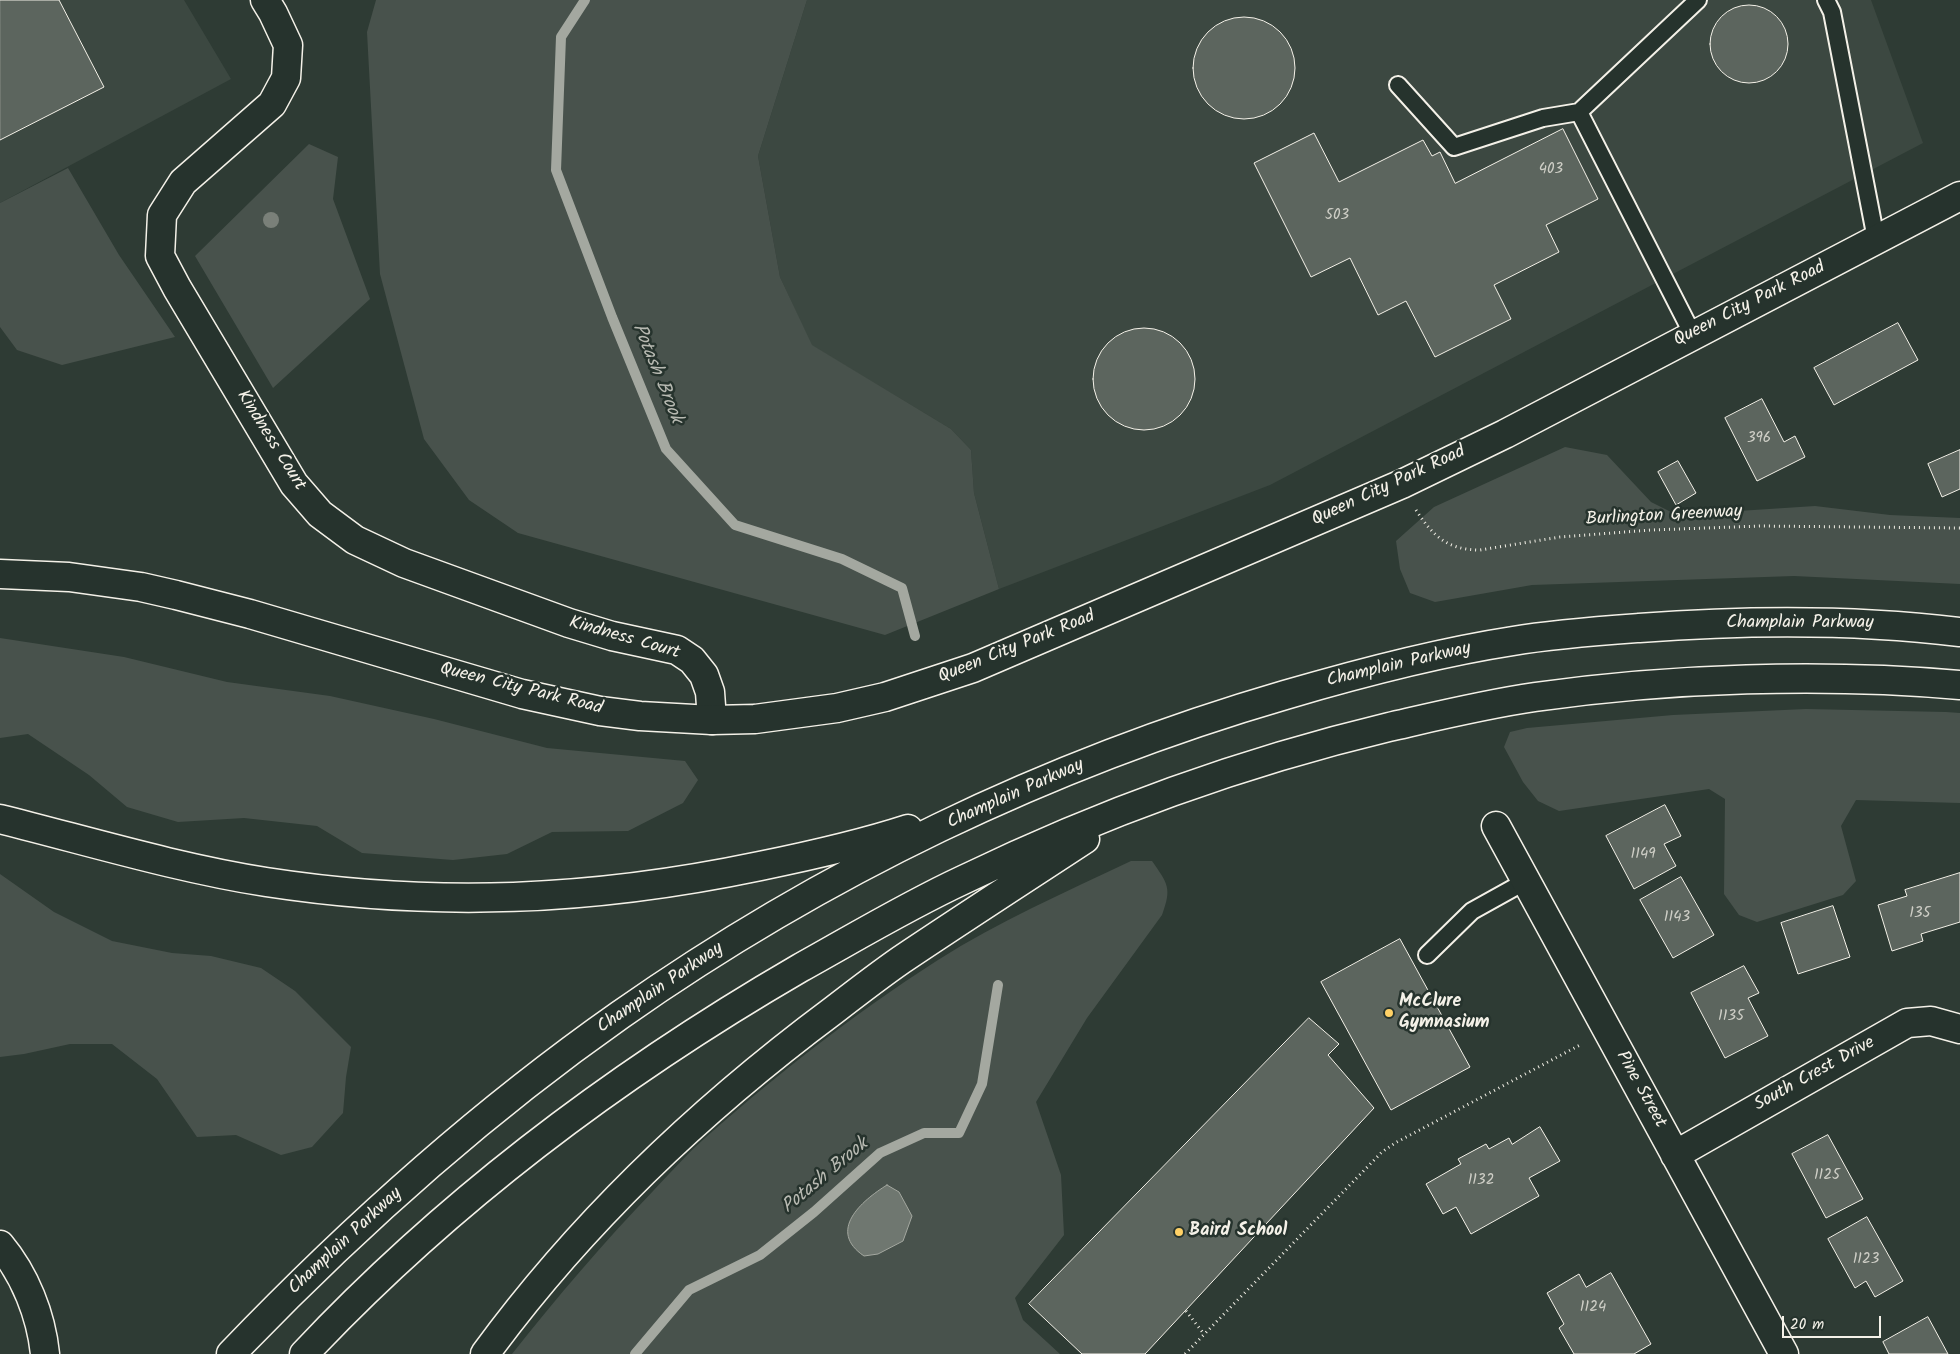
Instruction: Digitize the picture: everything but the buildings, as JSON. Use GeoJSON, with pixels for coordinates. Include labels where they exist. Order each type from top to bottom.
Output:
{"type":"FeatureCollection","features":[{"type":"Feature","properties":{"kind":"main road","name":"Kindness Court"},"geometry":{"type":"LineString","coordinates":[[265,0],[274,13],[288,45],[286,78],[272,104],[183,182],[162,215],[160,256],[177,288],[294,484],[320,514],[355,540],[404,563],[569,623],[612,636],[677,650],[692,660],[704,675],[710,692],[712,720]]}},
{"type":"Feature","properties":{"kind":"main road","name":"Queen City Park Road"},"geometry":{"type":"LineString","coordinates":[[0,574],[69,577],[141,587],[242,612],[522,694],[600,711],[649,717],[712,720],[755,719],[836,708],[885,697],[933,682],[1018,649],[1402,484],[1513,429],[1960,196]]}},
{"type":"Feature","properties":{"kind":"main road","name":"Champlain Parkway"},"geometry":{"type":"LineString","coordinates":[[231,1354],[325,1260],[421,1173],[518,1091],[620,1014],[728,944],[841,876],[1009,795],[1144,741],[1236,709],[1417,659],[1516,640],[1670,626],[1803,622],[1867,623],[1960,632]]}},
{"type":"Feature","properties":{"kind":"main road"},"geometry":{"type":"LineString","coordinates":[[304,1354],[406,1255],[500,1174],[599,1098],[705,1026],[759,992],[901,911],[963,879],[1042,843],[1142,802],[1339,739],[1436,716],[1533,697],[1667,684],[1734,681],[1857,680],[1960,685]]}},
{"type":"Feature","properties":{"kind":"main road"},"geometry":{"type":"LineString","coordinates":[[0,819],[196,868],[299,887],[350,893],[444,898],[531,898],[672,883],[799,858],[894,834],[1009,795]]}},
{"type":"Feature","properties":{"kind":"main road"},"geometry":{"type":"LineString","coordinates":[[485,1354],[554,1267],[588,1228],[670,1145],[714,1105],[798,1037],[900,961],[1142,802]]}},
{"type":"Feature","properties":{"kind":"main road","name":"Pine Street"},"geometry":{"type":"LineString","coordinates":[[1496,826],[1784,1354]]}},
{"type":"Feature","properties":{"kind":"main road","name":"South Crest Drive"},"geometry":{"type":"LineString","coordinates":[[1675,1155],[1907,1023],[1931,1021],[1960,1029]]}},
{"type":"Feature","properties":{"kind":"main road"},"geometry":{"type":"LineString","coordinates":[[0,1245],[18,1271],[29,1294],[39,1320],[45,1354]]}},
{"type":"Feature","properties":{"kind":"lane"},"geometry":{"type":"LineString","coordinates":[[1398,85],[1454,147],[1543,118],[1579,112],[1698,0]]}},
{"type":"Feature","properties":{"kind":"lane"},"geometry":{"type":"LineString","coordinates":[[1826,0],[1832,12],[1876,239]]}},
{"type":"Feature","properties":{"kind":"lane"},"geometry":{"type":"LineString","coordinates":[[1579,112],[1693,335]]}},
{"type":"Feature","properties":{"kind":"lane"},"geometry":{"type":"LineString","coordinates":[[1427,955],[1472,911],[1526,881]]}},
{"type":"Feature","properties":{"kind":"path","name":"Burlington Greenway"},"geometry":{"type":"LineString","coordinates":[[1402,484],[1415,509],[1437,537],[1457,548],[1469,550],[1480,550],[1560,537],[1651,530],[1760,526],[1960,528]]}},
{"type":"Feature","properties":{"kind":"path"},"geometry":{"type":"LineString","coordinates":[[1185,1354],[1382,1152],[1395,1142],[1607,1030]]}},
{"type":"Feature","properties":{"kind":"path"},"geometry":{"type":"LineString","coordinates":[[1186,1311],[1204,1334]]}},
{"type":"Feature","properties":{"kind":"shaded area"},"geometry":{"type":"Polygon","coordinates":[[[0,0],[184,0],[231,79],[0,203],[0,0]]]}},
{"type":"Feature","properties":{"kind":"shaded area"},"geometry":{"type":"Polygon","coordinates":[[[376,0],[807,0],[758,156],[780,277],[812,345],[951,429],[971,450],[974,493],[999,589],[885,635],[518,533],[469,500],[424,439],[380,274],[367,32],[376,0]]]}},
{"type":"Feature","properties":{"kind":"shaded area"},"geometry":{"type":"Polygon","coordinates":[[[807,0],[1871,0],[1923,143],[1270,485],[999,589],[974,493],[971,450],[951,429],[811,345],[780,277],[758,156],[807,0]]]}},
{"type":"Feature","properties":{"kind":"shaded area"},"geometry":{"type":"Polygon","coordinates":[[[309,144],[338,157],[333,199],[370,299],[273,388],[195,256],[309,144]]]}},
{"type":"Feature","properties":{"kind":"shaded area"},"geometry":{"type":"Polygon","coordinates":[[[68,168],[119,255],[175,337],[62,365],[17,350],[0,327],[0,203],[68,168]]]}},
{"type":"Feature","properties":{"kind":"shaded area"},"geometry":{"type":"Polygon","coordinates":[[[1565,447],[1607,455],[1651,502],[1677,515],[1815,506],[1890,515],[1960,518],[1960,584],[1794,576],[1532,585],[1435,602],[1410,593],[1400,569],[1396,541],[1434,507],[1565,447]]]}},
{"type":"Feature","properties":{"kind":"shaded area"},"geometry":{"type":"Polygon","coordinates":[[[0,638],[124,657],[227,682],[330,696],[434,719],[547,748],[685,761],[698,780],[683,803],[628,831],[552,832],[507,854],[453,860],[362,853],[317,826],[244,818],[178,822],[127,807],[89,775],[28,734],[0,738],[0,638]]]}},
{"type":"Feature","properties":{"kind":"shaded area"},"geometry":{"type":"Polygon","coordinates":[[[1806,709],[1960,713],[1960,803],[1856,800],[1841,826],[1856,881],[1843,895],[1757,922],[1739,915],[1724,894],[1725,799],[1709,789],[1559,811],[1538,801],[1523,782],[1504,747],[1510,732],[1527,728],[1673,715],[1806,709]]]}},
{"type":"Feature","properties":{"kind":"shaded area"},"geometry":{"type":"Polygon","coordinates":[[[1131,861],[1152,861],[1162,875],[1167,886],[1167,898],[1162,915],[1087,1018],[1036,1102],[1061,1175],[1064,1235],[1015,1298],[1023,1320],[1060,1354],[512,1354],[599,1250],[678,1164],[722,1123],[781,1073],[874,1003],[961,946],[1033,908],[1131,861]]]}},
{"type":"Feature","properties":{"kind":"shaded area"},"geometry":{"type":"Polygon","coordinates":[[[0,874],[54,912],[112,941],[172,953],[211,956],[261,968],[295,991],[351,1047],[343,1113],[312,1147],[281,1155],[236,1135],[197,1137],[157,1079],[112,1044],[70,1044],[0,1057],[0,874]]]}},
{"type":"Feature","properties":{"kind":"shaded area"},"geometry":{"type":"Polygon","coordinates":[[[887,1185],[899,1192],[912,1216],[903,1241],[878,1254],[864,1256],[853,1246],[848,1237],[848,1227],[852,1217],[867,1199],[887,1185]]]}},
{"type":"Feature","properties":{"kind":"waterway","name":"Potash Brook"},"geometry":{"type":"LineString","coordinates":[[585,0],[561,37],[556,170],[612,317],[666,449],[735,525],[842,559],[902,588],[915,636]]}},
{"type":"Feature","properties":{"kind":"waterway","name":"Potash Brook"},"geometry":{"type":"LineString","coordinates":[[635,1354],[689,1290],[760,1255],[814,1212],[880,1153],[924,1133],[959,1133],[982,1084],[998,985]]}},
{"type":"Feature","properties":{"kind":"place","name":"McClure Gymnasium"},"geometry":{"type":"Point","coordinates":[1389,1013]}},
{"type":"Feature","properties":{"kind":"place","name":"Baird School"},"geometry":{"type":"Point","coordinates":[1179,1232]}}]}
